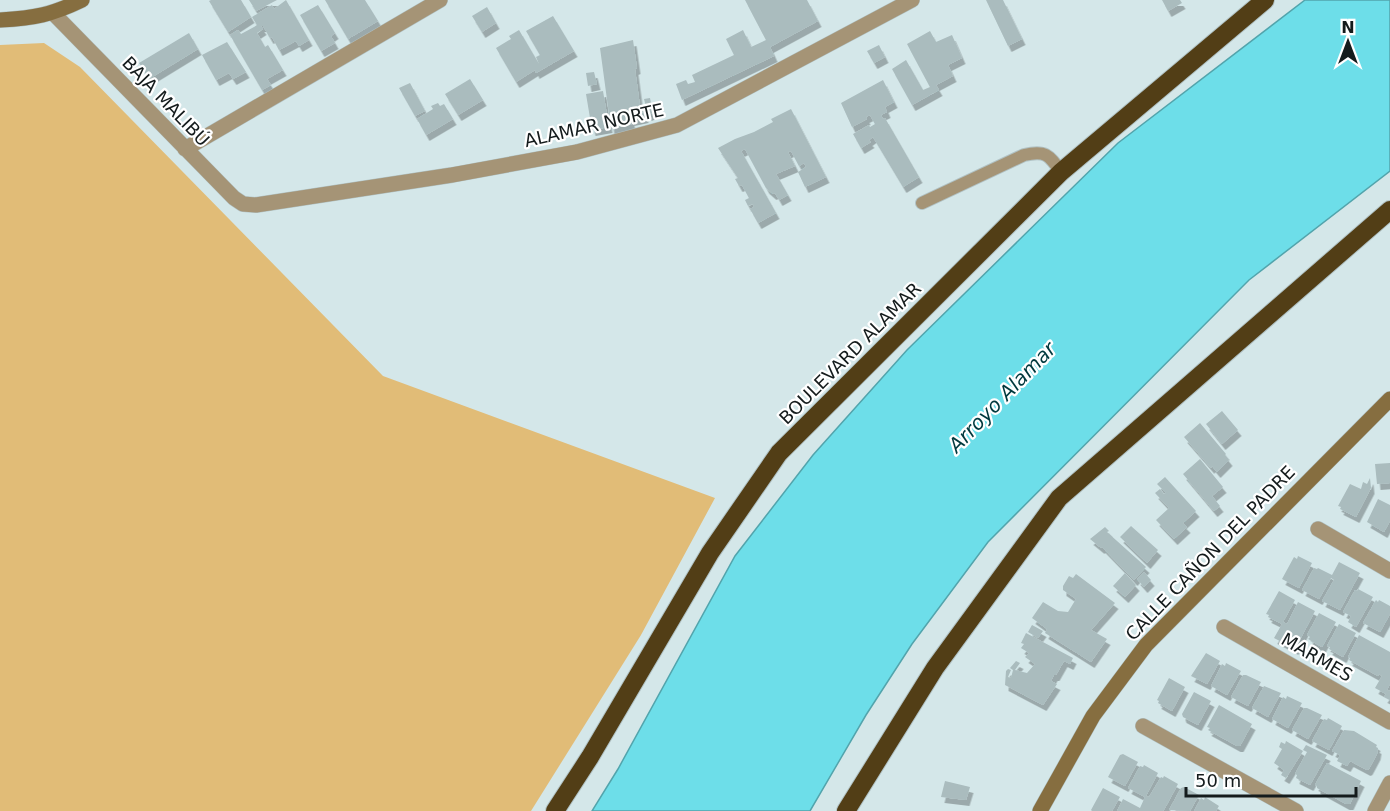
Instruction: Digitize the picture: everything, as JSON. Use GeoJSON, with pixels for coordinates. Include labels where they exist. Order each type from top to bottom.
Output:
{"type":"FeatureCollection","features":[{"type":"Feature","properties":{"kind":"highway","name":"BOULEVARD ALAMAR"},"geometry":{"type":"LineString","coordinates":[[555,811],[596,747],[710,553],[779,453],[1061,172],[1265,0]]}},
{"type":"Feature","properties":{"kind":"highway"},"geometry":{"type":"LineString","coordinates":[[846,811],[935,668],[1059,498],[1390,210]]}},
{"type":"Feature","properties":{"kind":"street"},"geometry":{"type":"LineString","coordinates":[[0,20],[54,14],[82,0]]}},
{"type":"Feature","properties":{"kind":"street"},"geometry":{"type":"LineString","coordinates":[[185,149],[440,0]]}},
{"type":"Feature","properties":{"kind":"street","name":"ALAMAR NORTE"},"geometry":{"type":"LineString","coordinates":[[256,205],[452,175],[577,152],[677,125],[912,0]]}},
{"type":"Feature","properties":{"kind":"street","name":"BAJA MALIBÚ"},"geometry":{"type":"LineString","coordinates":[[54,14],[234,198],[243,204],[256,205]]}},
{"type":"Feature","properties":{"kind":"street","name":"CALLE CAÑON DEL PADRE"},"geometry":{"type":"LineString","coordinates":[[1040,811],[1093,716],[1146,645],[1390,399]]}},
{"type":"Feature","properties":{"kind":"street"},"geometry":{"type":"LineString","coordinates":[[1318,529],[1390,571]]}},
{"type":"Feature","properties":{"kind":"street","name":"MARMES"},"geometry":{"type":"LineString","coordinates":[[1224,627],[1390,722]]}},
{"type":"Feature","properties":{"kind":"street"},"geometry":{"type":"LineString","coordinates":[[1143,726],[1296,811]]}},
{"type":"Feature","properties":{"kind":"street"},"geometry":{"type":"LineString","coordinates":[[1375,811],[1390,783]]}},
{"type":"Feature","properties":{"kind":"lane"},"geometry":{"type":"LineString","coordinates":[[922,203],[1024,155],[1037,152],[1048,155],[1061,172]]}},
{"type":"Feature","properties":{"kind":"shaded area"},"geometry":{"type":"Polygon","coordinates":[[[44,43],[80,67],[383,376],[715,498],[641,635],[531,811],[0,811],[0,45],[44,43]]]}},
{"type":"Feature","properties":{"kind":"water","name":"Arroyo Alamar"},"geometry":{"type":"Polygon","coordinates":[[[1305,0],[1390,0],[1390,171],[1249,280],[988,542],[912,644],[866,715],[810,811],[592,811],[618,769],[735,556],[813,455],[907,350],[1118,143],[1305,0]]]}},
{"type":"Feature","properties":{"kind":"building"},"geometry":{"type":"Polygon","coordinates":[[[241,0],[251,17],[228,32],[209,1],[241,0]]]}},
{"type":"Feature","properties":{"kind":"building"},"geometry":{"type":"Polygon","coordinates":[[[249,0],[277,0],[256,11],[249,0]]]}},
{"type":"Feature","properties":{"kind":"building"},"geometry":{"type":"Polygon","coordinates":[[[286,0],[309,40],[299,46],[296,41],[279,50],[272,37],[270,38],[261,26],[263,29],[257,33],[265,47],[268,45],[283,70],[267,79],[271,85],[262,90],[230,35],[238,30],[241,34],[254,27],[257,25],[252,17],[272,5],[274,9],[286,0]]]}},
{"type":"Feature","properties":{"kind":"building"},"geometry":{"type":"Polygon","coordinates":[[[325,0],[365,0],[378,21],[348,39],[325,0]]]}},
{"type":"Feature","properties":{"kind":"building"},"geometry":{"type":"Polygon","coordinates":[[[745,0],[807,0],[818,21],[770,47],[774,56],[682,100],[676,84],[686,80],[688,84],[695,82],[692,75],[734,55],[726,39],[743,30],[751,47],[766,40],[745,0]]]}},
{"type":"Feature","properties":{"kind":"building"},"geometry":{"type":"Polygon","coordinates":[[[986,0],[1003,0],[1022,39],[1008,46],[986,0]]]}},
{"type":"Feature","properties":{"kind":"building"},"geometry":{"type":"Polygon","coordinates":[[[1162,0],[1180,0],[1182,3],[1168,11],[1162,0]]]}},
{"type":"Feature","properties":{"kind":"building"},"geometry":{"type":"Polygon","coordinates":[[[318,5],[335,33],[331,36],[335,43],[321,51],[300,15],[318,5]]]}},
{"type":"Feature","properties":{"kind":"building"},"geometry":{"type":"Polygon","coordinates":[[[487,7],[496,23],[482,32],[472,16],[487,7]]]}},
{"type":"Feature","properties":{"kind":"building"},"geometry":{"type":"Polygon","coordinates":[[[553,16],[574,51],[516,82],[496,48],[511,39],[509,36],[519,30],[539,64],[536,57],[540,55],[526,31],[553,16]]]}},
{"type":"Feature","properties":{"kind":"building"},"geometry":{"type":"Polygon","coordinates":[[[930,31],[936,42],[952,35],[962,58],[948,65],[953,76],[936,85],[939,90],[912,105],[892,69],[906,60],[923,90],[930,87],[907,44],[930,31]]]}},
{"type":"Feature","properties":{"kind":"building"},"geometry":{"type":"Polygon","coordinates":[[[189,33],[198,49],[149,79],[139,63],[189,33]]]}},
{"type":"Feature","properties":{"kind":"building"},"geometry":{"type":"Polygon","coordinates":[[[633,40],[640,106],[643,106],[645,117],[631,120],[632,124],[611,129],[600,48],[633,40]]]}},
{"type":"Feature","properties":{"kind":"building"},"geometry":{"type":"Polygon","coordinates":[[[227,42],[246,72],[233,79],[229,73],[216,80],[202,55],[227,42]]]}},
{"type":"Feature","properties":{"kind":"building"},"geometry":{"type":"Polygon","coordinates":[[[879,45],[885,57],[874,63],[867,51],[879,45]]]}},
{"type":"Feature","properties":{"kind":"building"},"geometry":{"type":"Polygon","coordinates":[[[594,72],[597,84],[588,86],[586,73],[594,72]]]}},
{"type":"Feature","properties":{"kind":"building"},"geometry":{"type":"Polygon","coordinates":[[[470,79],[483,100],[458,115],[445,94],[470,79]]]}},
{"type":"Feature","properties":{"kind":"building"},"geometry":{"type":"Polygon","coordinates":[[[883,80],[894,102],[885,107],[887,112],[881,115],[883,119],[885,118],[919,177],[903,187],[873,137],[869,140],[871,142],[861,148],[853,134],[875,124],[870,115],[852,127],[841,103],[883,80]]]}},
{"type":"Feature","properties":{"kind":"building"},"geometry":{"type":"Polygon","coordinates":[[[410,83],[425,111],[415,116],[399,88],[410,83]]]}},
{"type":"Feature","properties":{"kind":"building"},"geometry":{"type":"Polygon","coordinates":[[[603,91],[609,127],[592,130],[586,94],[603,91]]]}},
{"type":"Feature","properties":{"kind":"building"},"geometry":{"type":"Polygon","coordinates":[[[650,98],[653,113],[648,115],[644,99],[650,98]]]}},
{"type":"Feature","properties":{"kind":"building"},"geometry":{"type":"Polygon","coordinates":[[[438,103],[440,106],[444,104],[453,119],[426,135],[417,119],[433,109],[431,106],[438,103]]]}},
{"type":"Feature","properties":{"kind":"building"},"geometry":{"type":"Polygon","coordinates":[[[791,109],[826,177],[805,187],[798,172],[806,167],[804,163],[799,166],[791,151],[788,152],[795,166],[776,174],[788,195],[779,200],[775,193],[773,194],[766,188],[745,149],[741,151],[776,213],[758,223],[750,209],[754,207],[753,204],[748,206],[745,200],[749,198],[742,185],[739,186],[735,179],[738,178],[718,148],[773,122],[771,119],[791,109]]]}},
{"type":"Feature","properties":{"kind":"building"},"geometry":{"type":"Polygon","coordinates":[[[1222,411],[1238,430],[1222,444],[1206,424],[1222,411]]]}},
{"type":"Feature","properties":{"kind":"building"},"geometry":{"type":"Polygon","coordinates":[[[1200,423],[1229,460],[1217,472],[1184,437],[1200,423]]]}},
{"type":"Feature","properties":{"kind":"building"},"geometry":{"type":"Polygon","coordinates":[[[1200,459],[1223,487],[1212,496],[1220,506],[1214,511],[1183,474],[1200,459]]]}},
{"type":"Feature","properties":{"kind":"building"},"geometry":{"type":"Polygon","coordinates":[[[1390,463],[1390,483],[1377,484],[1375,464],[1390,463]]]}},
{"type":"Feature","properties":{"kind":"building"},"geometry":{"type":"Polygon","coordinates":[[[1165,477],[1196,511],[1183,523],[1187,527],[1174,539],[1156,520],[1169,508],[1155,493],[1160,489],[1164,494],[1166,493],[1157,484],[1165,477]]]}},
{"type":"Feature","properties":{"kind":"building"},"geometry":{"type":"Polygon","coordinates":[[[1370,478],[1371,488],[1356,517],[1340,509],[1341,507],[1338,506],[1350,484],[1361,489],[1363,482],[1367,484],[1370,478]]]}},
{"type":"Feature","properties":{"kind":"building"},"geometry":{"type":"Polygon","coordinates":[[[1378,499],[1390,505],[1390,521],[1384,532],[1367,522],[1378,499]]]}},
{"type":"Feature","properties":{"kind":"building"},"geometry":{"type":"Polygon","coordinates":[[[1131,526],[1158,550],[1147,563],[1120,537],[1131,526]]]}},
{"type":"Feature","properties":{"kind":"building"},"geometry":{"type":"Polygon","coordinates":[[[1105,527],[1109,531],[1107,532],[1146,567],[1134,580],[1102,547],[1090,539],[1105,527]]]}},
{"type":"Feature","properties":{"kind":"building"},"geometry":{"type":"Polygon","coordinates":[[[1298,556],[1312,563],[1299,588],[1282,579],[1294,557],[1297,559],[1298,556]]]}},
{"type":"Feature","properties":{"kind":"building"},"geometry":{"type":"Polygon","coordinates":[[[1339,562],[1360,573],[1340,610],[1322,601],[1334,580],[1331,578],[1319,599],[1302,590],[1314,568],[1332,575],[1339,562]]]}},
{"type":"Feature","properties":{"kind":"building"},"geometry":{"type":"Polygon","coordinates":[[[1144,572],[1151,580],[1144,587],[1137,579],[1144,572]]]}},
{"type":"Feature","properties":{"kind":"building"},"geometry":{"type":"Polygon","coordinates":[[[1125,573],[1136,585],[1125,597],[1113,586],[1125,573]]]}},
{"type":"Feature","properties":{"kind":"building"},"geometry":{"type":"Polygon","coordinates":[[[1076,574],[1115,603],[1091,630],[1107,639],[1091,662],[1045,633],[1047,629],[1032,618],[1043,602],[1058,611],[1068,612],[1076,599],[1063,590],[1063,586],[1069,576],[1073,578],[1076,574]]]}},
{"type":"Feature","properties":{"kind":"building"},"geometry":{"type":"Polygon","coordinates":[[[1358,589],[1373,597],[1356,627],[1348,622],[1351,616],[1343,612],[1355,590],[1358,589]]]}},
{"type":"Feature","properties":{"kind":"building"},"geometry":{"type":"Polygon","coordinates":[[[1279,591],[1295,600],[1283,622],[1287,624],[1298,602],[1315,611],[1295,649],[1274,638],[1282,624],[1266,614],[1279,591]]]}},
{"type":"Feature","properties":{"kind":"building"},"geometry":{"type":"Polygon","coordinates":[[[1376,600],[1390,606],[1390,614],[1380,632],[1363,623],[1376,600]]]}},
{"type":"Feature","properties":{"kind":"building"},"geometry":{"type":"Polygon","coordinates":[[[1319,613],[1336,622],[1322,647],[1308,639],[1310,637],[1307,635],[1319,613]]]}},
{"type":"Feature","properties":{"kind":"building"},"geometry":{"type":"Polygon","coordinates":[[[1339,624],[1356,633],[1343,657],[1327,646],[1339,624]]]}},
{"type":"Feature","properties":{"kind":"building"},"geometry":{"type":"Polygon","coordinates":[[[1032,625],[1043,631],[1038,638],[1028,632],[1032,625]]]}},
{"type":"Feature","properties":{"kind":"building"},"geometry":{"type":"Polygon","coordinates":[[[1026,633],[1073,658],[1070,664],[1064,661],[1054,675],[1051,681],[1057,684],[1043,705],[1005,685],[1006,671],[1011,670],[1008,677],[1011,678],[1013,670],[1010,668],[1016,661],[1020,663],[1015,670],[1027,673],[1035,664],[1025,657],[1029,653],[1021,648],[1026,633]]]}},
{"type":"Feature","properties":{"kind":"building"},"geometry":{"type":"Polygon","coordinates":[[[1359,635],[1390,652],[1390,684],[1387,690],[1390,691],[1390,700],[1384,697],[1386,694],[1375,688],[1382,676],[1349,660],[1348,657],[1359,635]]]}},
{"type":"Feature","properties":{"kind":"building"},"geometry":{"type":"Polygon","coordinates":[[[1206,653],[1220,661],[1207,684],[1191,676],[1206,653]]]}},
{"type":"Feature","properties":{"kind":"building"},"geometry":{"type":"Polygon","coordinates":[[[1226,663],[1241,671],[1227,695],[1211,686],[1222,664],[1225,666],[1226,663]]]}},
{"type":"Feature","properties":{"kind":"building"},"geometry":{"type":"Polygon","coordinates":[[[1243,675],[1261,682],[1248,706],[1231,697],[1243,675]]]}},
{"type":"Feature","properties":{"kind":"building"},"geometry":{"type":"Polygon","coordinates":[[[1169,678],[1185,687],[1172,711],[1158,703],[1157,700],[1169,678]]]}},
{"type":"Feature","properties":{"kind":"building"},"geometry":{"type":"Polygon","coordinates":[[[1264,686],[1281,693],[1268,717],[1252,708],[1264,686]]]}},
{"type":"Feature","properties":{"kind":"building"},"geometry":{"type":"Polygon","coordinates":[[[1194,692],[1211,701],[1198,725],[1183,717],[1182,714],[1194,692]]]}},
{"type":"Feature","properties":{"kind":"building"},"geometry":{"type":"Polygon","coordinates":[[[1287,696],[1302,703],[1288,728],[1272,719],[1283,697],[1286,699],[1287,696]]]}},
{"type":"Feature","properties":{"kind":"building"},"geometry":{"type":"Polygon","coordinates":[[[1219,705],[1252,724],[1240,746],[1208,730],[1210,728],[1207,727],[1219,705]]]}},
{"type":"Feature","properties":{"kind":"building"},"geometry":{"type":"Polygon","coordinates":[[[1304,708],[1322,715],[1308,739],[1292,730],[1304,708]]]}},
{"type":"Feature","properties":{"kind":"building"},"geometry":{"type":"Polygon","coordinates":[[[1328,718],[1342,726],[1329,750],[1312,741],[1324,719],[1328,718]]]}},
{"type":"Feature","properties":{"kind":"building"},"geometry":{"type":"Polygon","coordinates":[[[1344,730],[1354,731],[1377,745],[1377,754],[1369,769],[1350,761],[1347,766],[1337,761],[1340,755],[1332,751],[1344,730]]]}},
{"type":"Feature","properties":{"kind":"building"},"geometry":{"type":"Polygon","coordinates":[[[1286,741],[1303,751],[1286,778],[1281,775],[1284,770],[1274,763],[1282,749],[1279,747],[1281,742],[1285,744],[1286,741]]]}},
{"type":"Feature","properties":{"kind":"building"},"geometry":{"type":"Polygon","coordinates":[[[1306,745],[1327,755],[1310,785],[1296,778],[1295,774],[1307,752],[1303,750],[1306,745]]]}},
{"type":"Feature","properties":{"kind":"building"},"geometry":{"type":"Polygon","coordinates":[[[1123,754],[1138,762],[1125,786],[1108,777],[1120,755],[1123,754]]]}},
{"type":"Feature","properties":{"kind":"building"},"geometry":{"type":"Polygon","coordinates":[[[1327,763],[1361,781],[1350,804],[1346,804],[1315,785],[1327,763]]]}},
{"type":"Feature","properties":{"kind":"building"},"geometry":{"type":"Polygon","coordinates":[[[1144,765],[1158,773],[1146,796],[1149,797],[1161,777],[1164,776],[1178,784],[1165,808],[1163,811],[1117,811],[1123,799],[1140,808],[1145,797],[1128,788],[1140,766],[1144,765]]]}},
{"type":"Feature","properties":{"kind":"building"},"geometry":{"type":"Polygon","coordinates":[[[945,781],[970,787],[966,800],[941,797],[945,781]]]}},
{"type":"Feature","properties":{"kind":"building"},"geometry":{"type":"Polygon","coordinates":[[[1184,787],[1199,795],[1190,811],[1169,810],[1181,788],[1184,787]]]}},
{"type":"Feature","properties":{"kind":"building"},"geometry":{"type":"Polygon","coordinates":[[[1103,788],[1120,797],[1112,811],[1092,811],[1091,810],[1103,788]]]}},
{"type":"Feature","properties":{"kind":"building"},"geometry":{"type":"Polygon","coordinates":[[[1205,797],[1219,806],[1216,811],[1194,811],[1201,798],[1204,800],[1205,797]]]}}]}
